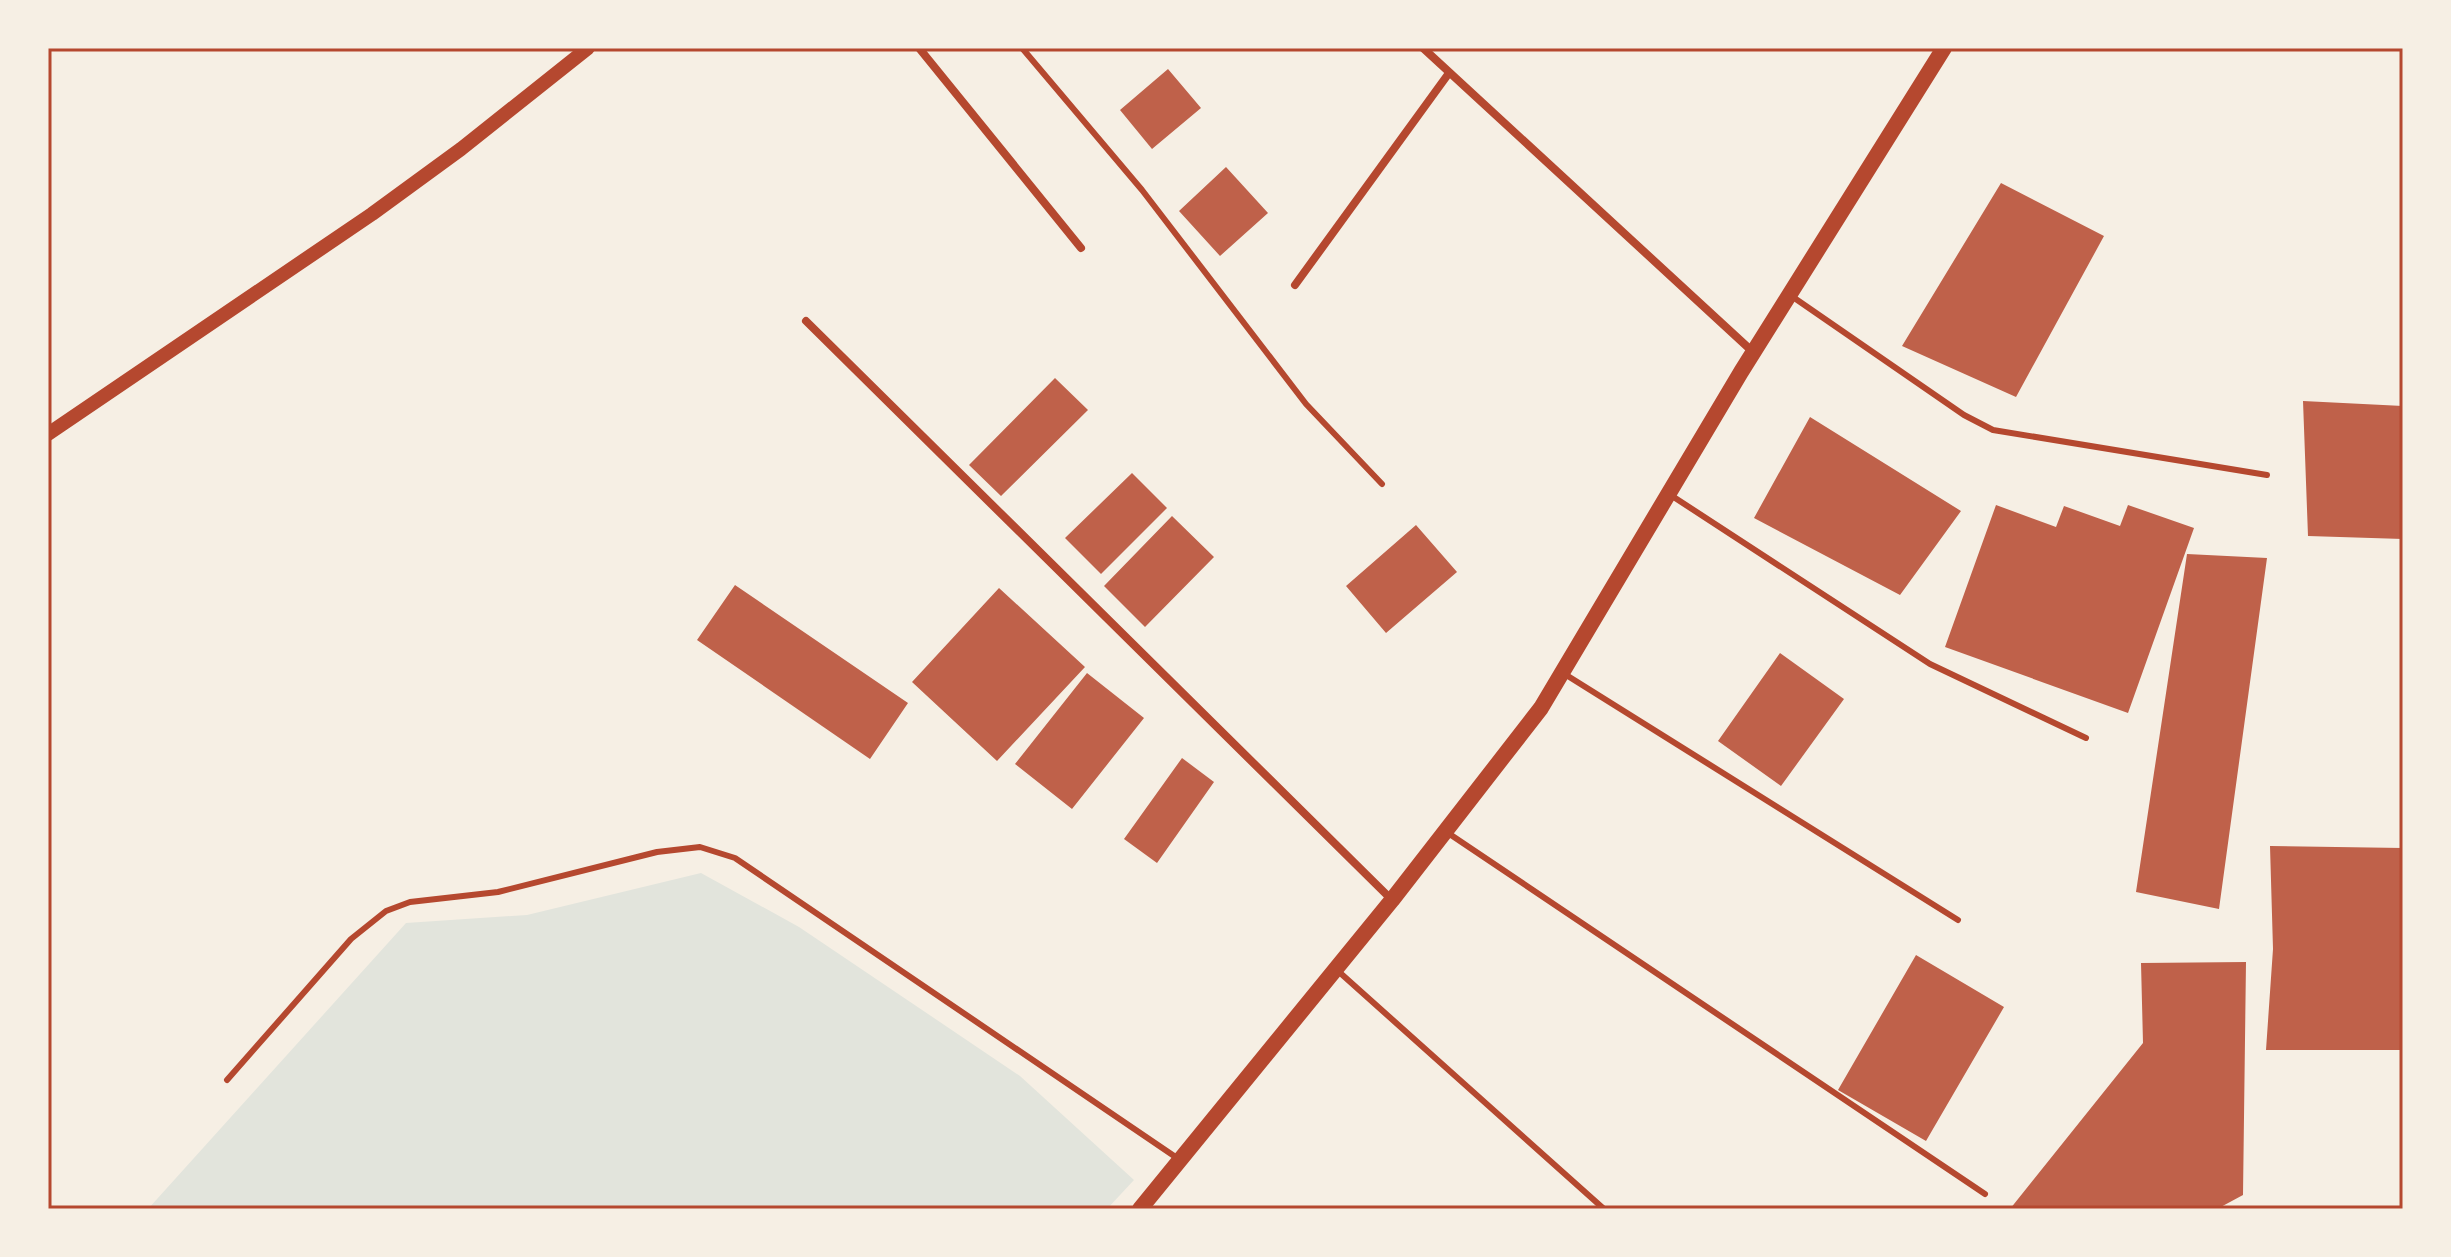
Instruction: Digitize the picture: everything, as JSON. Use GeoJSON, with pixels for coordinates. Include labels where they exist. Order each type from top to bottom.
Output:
{"type":"FeatureCollection","features":[{"type":"Feature","properties":{"kind":"main road"},"geometry":{"type":"LineString","coordinates":[[1140,1209],[1392,900],[1541,708],[1753,352],[1944,48]]}},
{"type":"Feature","properties":{"kind":"street"},"geometry":{"type":"LineString","coordinates":[[48,434],[372,214],[461,149],[588,48]]}},
{"type":"Feature","properties":{"kind":"street"},"geometry":{"type":"LineString","coordinates":[[919,48],[1081,248]]}},
{"type":"Feature","properties":{"kind":"street"},"geometry":{"type":"LineString","coordinates":[[1423,48],[1753,352]]}},
{"type":"Feature","properties":{"kind":"street"},"geometry":{"type":"LineString","coordinates":[[1295,285],[1449,73]]}},
{"type":"Feature","properties":{"kind":"street"},"geometry":{"type":"LineString","coordinates":[[806,321],[1392,900]]}},
{"type":"Feature","properties":{"kind":"lane"},"geometry":{"type":"LineString","coordinates":[[1022,48],[1142,190],[1306,404],[1382,484]]}},
{"type":"Feature","properties":{"kind":"lane"},"geometry":{"type":"LineString","coordinates":[[1790,295],[1964,415],[1993,430],[2267,475]]}},
{"type":"Feature","properties":{"kind":"lane"},"geometry":{"type":"LineString","coordinates":[[1669,494],[1930,664],[2086,738]]}},
{"type":"Feature","properties":{"kind":"lane"},"geometry":{"type":"LineString","coordinates":[[1563,673],[1958,920]]}},
{"type":"Feature","properties":{"kind":"lane"},"geometry":{"type":"LineString","coordinates":[[1445,831],[1985,1194]]}},
{"type":"Feature","properties":{"kind":"lane"},"geometry":{"type":"LineString","coordinates":[[227,1080],[351,939],[386,911],[410,902],[498,892],[657,852],[700,847],[735,858],[1180,1160]]}},
{"type":"Feature","properties":{"kind":"lane"},"geometry":{"type":"LineString","coordinates":[[1335,969],[1604,1209]]}},
{"type":"Feature","properties":{"kind":"shaded area"},"geometry":{"type":"Polygon","coordinates":[[[701,873],[799,927],[1020,1076],[1134,1180],[1107,1209],[148,1209],[406,923],[527,915],[701,873]]]}},
{"type":"Feature","properties":{"kind":"building"},"geometry":{"type":"Polygon","coordinates":[[[1168,69],[1201,108],[1152,149],[1120,110],[1168,69]]]}},
{"type":"Feature","properties":{"kind":"building"},"geometry":{"type":"Polygon","coordinates":[[[1226,167],[1268,213],[1220,256],[1179,211],[1226,167]]]}},
{"type":"Feature","properties":{"kind":"building"},"geometry":{"type":"Polygon","coordinates":[[[2001,183],[2104,236],[2016,397],[1902,346],[2001,183]]]}},
{"type":"Feature","properties":{"kind":"building"},"geometry":{"type":"Polygon","coordinates":[[[1055,378],[1088,410],[1001,496],[969,465],[1055,378]]]}},
{"type":"Feature","properties":{"kind":"building"},"geometry":{"type":"Polygon","coordinates":[[[2303,401],[2403,406],[2403,539],[2308,536],[2303,401]]]}},
{"type":"Feature","properties":{"kind":"building"},"geometry":{"type":"Polygon","coordinates":[[[1810,417],[1961,511],[1900,595],[1754,518],[1810,417]]]}},
{"type":"Feature","properties":{"kind":"building"},"geometry":{"type":"Polygon","coordinates":[[[1132,473],[1167,508],[1101,574],[1065,538],[1132,473]]]}},
{"type":"Feature","properties":{"kind":"building"},"geometry":{"type":"Polygon","coordinates":[[[1996,505],[2056,527],[2064,506],[2120,526],[2128,505],[2194,528],[2128,713],[1945,647],[1996,505]]]}},
{"type":"Feature","properties":{"kind":"building"},"geometry":{"type":"Polygon","coordinates":[[[1172,516],[1214,557],[1145,627],[1104,586],[1172,516]]]}},
{"type":"Feature","properties":{"kind":"building"},"geometry":{"type":"Polygon","coordinates":[[[1416,525],[1457,572],[1386,633],[1346,586],[1416,525]]]}},
{"type":"Feature","properties":{"kind":"building"},"geometry":{"type":"Polygon","coordinates":[[[2187,554],[2267,558],[2219,909],[2136,892],[2187,554]]]}},
{"type":"Feature","properties":{"kind":"building"},"geometry":{"type":"Polygon","coordinates":[[[735,585],[908,703],[870,759],[697,640],[735,585]]]}},
{"type":"Feature","properties":{"kind":"building"},"geometry":{"type":"Polygon","coordinates":[[[999,588],[1085,667],[997,761],[912,682],[999,588]]]}},
{"type":"Feature","properties":{"kind":"building"},"geometry":{"type":"Polygon","coordinates":[[[1780,653],[1844,699],[1781,786],[1718,741],[1780,653]]]}},
{"type":"Feature","properties":{"kind":"building"},"geometry":{"type":"Polygon","coordinates":[[[1087,673],[1144,718],[1072,809],[1015,764],[1087,673]]]}},
{"type":"Feature","properties":{"kind":"building"},"geometry":{"type":"Polygon","coordinates":[[[1182,758],[1214,782],[1157,863],[1124,839],[1182,758]]]}},
{"type":"Feature","properties":{"kind":"building"},"geometry":{"type":"Polygon","coordinates":[[[2270,846],[2403,848],[2403,1050],[2266,1050],[2273,949],[2270,846]]]}},
{"type":"Feature","properties":{"kind":"building"},"geometry":{"type":"Polygon","coordinates":[[[1916,955],[2004,1007],[1926,1141],[1838,1090],[1916,955]]]}},
{"type":"Feature","properties":{"kind":"building"},"geometry":{"type":"Polygon","coordinates":[[[2246,962],[2243,1195],[2217,1209],[2010,1209],[2143,1043],[2141,963],[2246,962]]]}}]}
